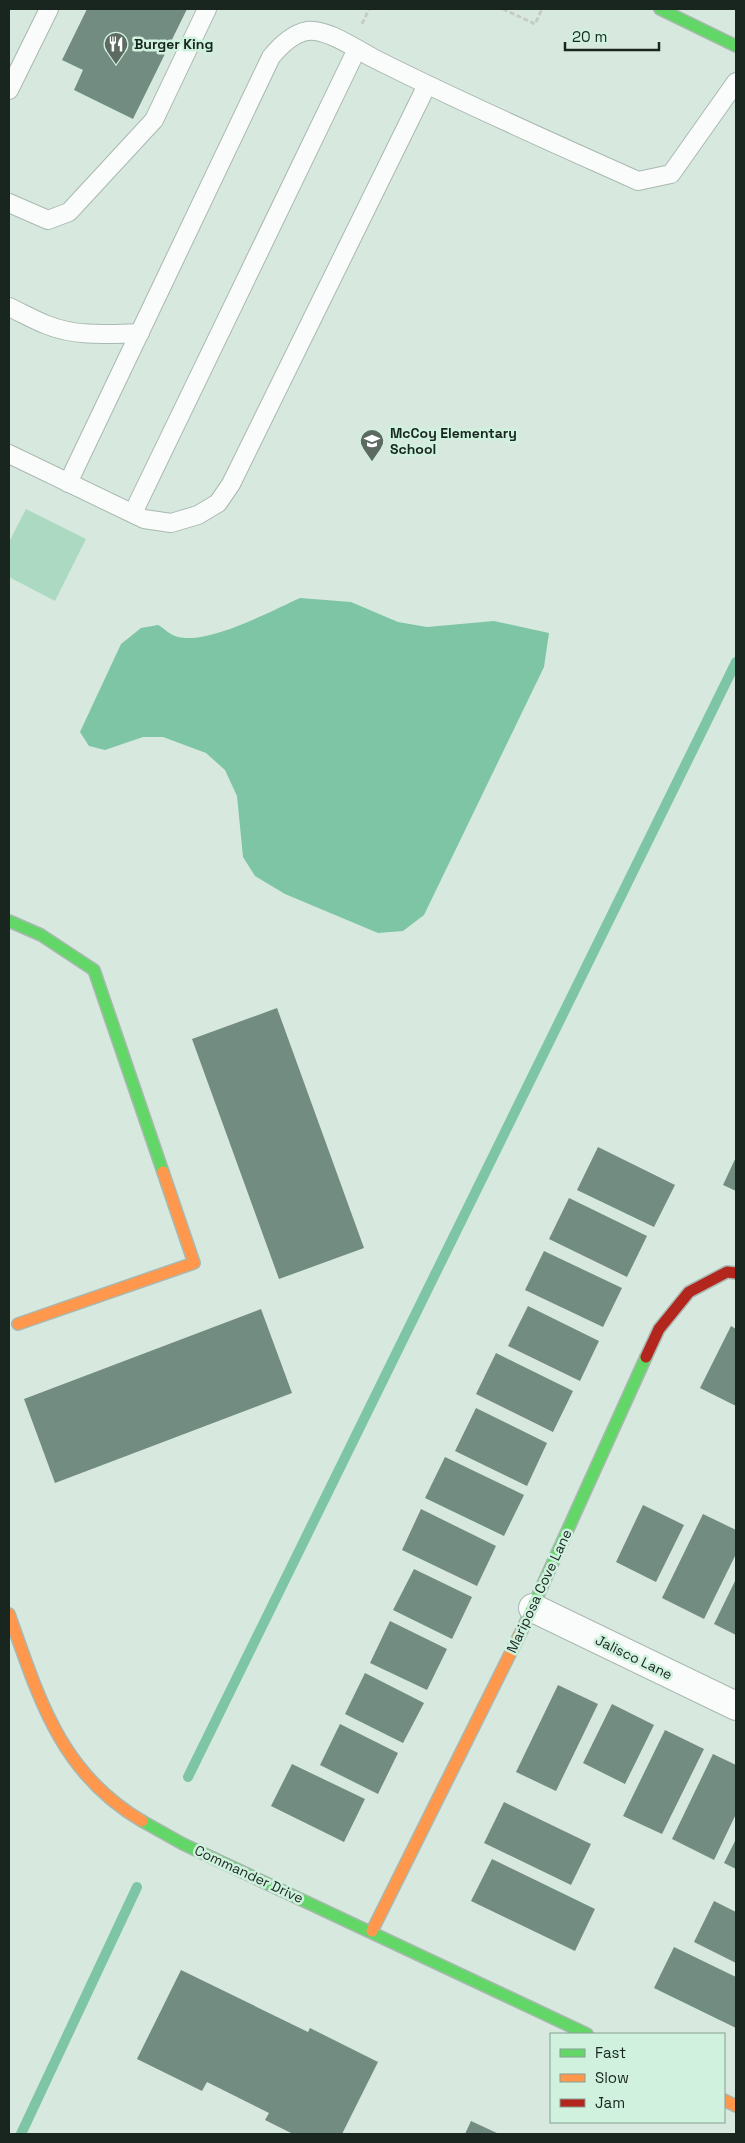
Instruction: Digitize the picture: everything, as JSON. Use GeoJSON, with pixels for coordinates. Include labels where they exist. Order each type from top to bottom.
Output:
{"type":"FeatureCollection","features":[{"type":"Feature","properties":{"kind":"street"},"geometry":{"type":"LineString","coordinates":[[660,9],[736,46]]}},
{"type":"Feature","properties":{"kind":"street"},"geometry":{"type":"LineString","coordinates":[[9,921],[41,935],[94,970],[194,1263],[18,1324]]}},
{"type":"Feature","properties":{"kind":"street","name":"Mariposa Cove Lane"},"geometry":{"type":"LineString","coordinates":[[372,1931],[532,1608],[659,1330],[689,1292],[731,1273]]}},
{"type":"Feature","properties":{"kind":"street","name":"Jalisco Lane"},"geometry":{"type":"LineString","coordinates":[[532,1608],[736,1706]]}},
{"type":"Feature","properties":{"kind":"street","name":"Commander Drive"},"geometry":{"type":"LineString","coordinates":[[9,1614],[33,1681],[53,1728],[79,1768],[105,1796],[183,1844],[372,1931],[585,2033]]}},
{"type":"Feature","properties":{"kind":"lane"},"geometry":{"type":"LineString","coordinates":[[9,90],[49,9]]}},
{"type":"Feature","properties":{"kind":"lane"},"geometry":{"type":"LineString","coordinates":[[9,202],[48,220],[69,212],[154,120],[207,9]]}},
{"type":"Feature","properties":{"kind":"lane"},"geometry":{"type":"LineString","coordinates":[[68,483],[271,57],[293,37],[308,31],[330,35],[427,85],[638,181],[671,174],[736,82]]}},
{"type":"Feature","properties":{"kind":"lane"},"geometry":{"type":"LineString","coordinates":[[132,513],[357,49]]}},
{"type":"Feature","properties":{"kind":"lane"},"geometry":{"type":"LineString","coordinates":[[9,454],[144,519],[171,523],[198,515],[218,503],[232,484],[427,85]]}},
{"type":"Feature","properties":{"kind":"lane"},"geometry":{"type":"LineString","coordinates":[[9,307],[48,326],[63,330],[87,334],[140,332]]}},
{"type":"Feature","properties":{"kind":"path"},"geometry":{"type":"LineString","coordinates":[[359,30],[369,9]]}},
{"type":"Feature","properties":{"kind":"path"},"geometry":{"type":"LineString","coordinates":[[503,9],[535,24],[542,9]]}},
{"type":"Feature","properties":{"kind":"shaded area"},"geometry":{"type":"Polygon","coordinates":[[[26,509],[86,539],[55,601],[9,577],[9,542],[26,509]]]}},
{"type":"Feature","properties":{"kind":"shaded area"},"geometry":{"type":"Polygon","coordinates":[[[300,598],[351,602],[398,622],[427,627],[494,621],[549,633],[544,667],[424,915],[403,931],[378,933],[285,894],[255,876],[243,857],[237,796],[225,770],[206,753],[163,737],[143,737],[105,750],[89,746],[80,732],[121,644],[141,628],[158,625],[175,636],[188,638],[203,637],[256,619],[300,598]]]}},
{"type":"Feature","properties":{"kind":"building","name":"Burger King"},"geometry":{"type":"Polygon","coordinates":[[[87,9],[187,9],[133,119],[74,90],[83,70],[62,60],[87,9]]]}},
{"type":"Feature","properties":{"kind":"building"},"geometry":{"type":"Polygon","coordinates":[[[277,1008],[364,1248],[279,1279],[192,1039],[277,1008]]]}},
{"type":"Feature","properties":{"kind":"building"},"geometry":{"type":"Polygon","coordinates":[[[598,1147],[675,1185],[654,1227],[577,1190],[598,1147]]]}},
{"type":"Feature","properties":{"kind":"building"},"geometry":{"type":"Polygon","coordinates":[[[736,1157],[736,1191],[723,1185],[736,1157]]]}},
{"type":"Feature","properties":{"kind":"building"},"geometry":{"type":"Polygon","coordinates":[[[569,1198],[647,1236],[627,1277],[549,1239],[569,1198]]]}},
{"type":"Feature","properties":{"kind":"building"},"geometry":{"type":"Polygon","coordinates":[[[544,1251],[622,1288],[603,1327],[525,1290],[544,1251]]]}},
{"type":"Feature","properties":{"kind":"building"},"geometry":{"type":"Polygon","coordinates":[[[528,1306],[599,1341],[580,1381],[508,1346],[528,1306]]]}},
{"type":"Feature","properties":{"kind":"building"},"geometry":{"type":"Polygon","coordinates":[[[261,1309],[292,1393],[55,1483],[24,1399],[261,1309]]]}},
{"type":"Feature","properties":{"kind":"building"},"geometry":{"type":"Polygon","coordinates":[[[731,1326],[736,1329],[736,1406],[700,1388],[731,1326]]]}},
{"type":"Feature","properties":{"kind":"building"},"geometry":{"type":"Polygon","coordinates":[[[496,1353],[573,1391],[553,1432],[476,1394],[496,1353]]]}},
{"type":"Feature","properties":{"kind":"building"},"geometry":{"type":"Polygon","coordinates":[[[476,1408],[547,1443],[527,1486],[455,1451],[476,1408]]]}},
{"type":"Feature","properties":{"kind":"building"},"geometry":{"type":"Polygon","coordinates":[[[445,1457],[524,1495],[504,1536],[425,1498],[445,1457]]]}},
{"type":"Feature","properties":{"kind":"building"},"geometry":{"type":"Polygon","coordinates":[[[643,1505],[684,1525],[656,1582],[616,1562],[643,1505]]]}},
{"type":"Feature","properties":{"kind":"building"},"geometry":{"type":"Polygon","coordinates":[[[421,1509],[496,1546],[477,1586],[402,1550],[421,1509]]]}},
{"type":"Feature","properties":{"kind":"building"},"geometry":{"type":"Polygon","coordinates":[[[703,1514],[736,1530],[736,1554],[704,1619],[662,1598],[703,1514]]]}},
{"type":"Feature","properties":{"kind":"building"},"geometry":{"type":"Polygon","coordinates":[[[414,1569],[472,1597],[452,1639],[393,1610],[414,1569]]]}},
{"type":"Feature","properties":{"kind":"building"},"geometry":{"type":"Polygon","coordinates":[[[736,1579],[736,1635],[714,1624],[736,1579]]]}},
{"type":"Feature","properties":{"kind":"building"},"geometry":{"type":"Polygon","coordinates":[[[390,1621],[447,1649],[427,1690],[370,1663],[390,1621]]]}},
{"type":"Feature","properties":{"kind":"building"},"geometry":{"type":"Polygon","coordinates":[[[365,1673],[424,1703],[403,1743],[345,1714],[365,1673]]]}},
{"type":"Feature","properties":{"kind":"building"},"geometry":{"type":"Polygon","coordinates":[[[558,1685],[598,1704],[556,1791],[516,1772],[558,1685]]]}},
{"type":"Feature","properties":{"kind":"building"},"geometry":{"type":"Polygon","coordinates":[[[612,1704],[654,1725],[625,1784],[583,1763],[612,1704]]]}},
{"type":"Feature","properties":{"kind":"building"},"geometry":{"type":"Polygon","coordinates":[[[340,1724],[398,1753],[378,1794],[320,1765],[340,1724]]]}},
{"type":"Feature","properties":{"kind":"building"},"geometry":{"type":"Polygon","coordinates":[[[665,1730],[704,1749],[662,1834],[623,1816],[665,1730]]]}},
{"type":"Feature","properties":{"kind":"building"},"geometry":{"type":"Polygon","coordinates":[[[713,1754],[736,1765],[736,1814],[714,1860],[672,1839],[713,1754]]]}},
{"type":"Feature","properties":{"kind":"building"},"geometry":{"type":"Polygon","coordinates":[[[292,1764],[365,1799],[344,1842],[271,1806],[292,1764]]]}},
{"type":"Feature","properties":{"kind":"building"},"geometry":{"type":"Polygon","coordinates":[[[504,1802],[591,1844],[571,1885],[484,1843],[504,1802]]]}},
{"type":"Feature","properties":{"kind":"building"},"geometry":{"type":"Polygon","coordinates":[[[736,1839],[736,1869],[724,1863],[736,1839]]]}},
{"type":"Feature","properties":{"kind":"building"},"geometry":{"type":"Polygon","coordinates":[[[492,1859],[595,1909],[575,1951],[471,1901],[492,1859]]]}},
{"type":"Feature","properties":{"kind":"building"},"geometry":{"type":"Polygon","coordinates":[[[714,1901],[736,1912],[736,1963],[694,1942],[714,1901]]]}},
{"type":"Feature","properties":{"kind":"building"},"geometry":{"type":"Polygon","coordinates":[[[674,1947],[736,1977],[736,2028],[654,1988],[674,1947]]]}},
{"type":"Feature","properties":{"kind":"building"},"geometry":{"type":"Polygon","coordinates":[[[181,1970],[308,2032],[310,2028],[378,2062],[342,2134],[293,2134],[265,2120],[269,2113],[207,2082],[202,2091],[137,2059],[181,1970]]]}},
{"type":"Feature","properties":{"kind":"building"},"geometry":{"type":"Polygon","coordinates":[[[471,2121],[499,2134],[465,2134],[471,2121]]]}},
{"type":"Feature","properties":{"kind":"waterway"},"geometry":{"type":"LineString","coordinates":[[188,1777],[736,662]]}},
{"type":"Feature","properties":{"kind":"waterway"},"geometry":{"type":"LineString","coordinates":[[21,2134],[137,1887]]}},
{"type":"Feature","properties":{"kind":"traffic: fast"},"geometry":{"type":"LineString","coordinates":[[660,9],[736,46]]}},
{"type":"Feature","properties":{"kind":"traffic: fast"},"geometry":{"type":"LineString","coordinates":[[9,921],[41,935],[94,970],[163,1172]]}},
{"type":"Feature","properties":{"kind":"traffic: fast"},"geometry":{"type":"LineString","coordinates":[[525,1624],[646,1357]]}},
{"type":"Feature","properties":{"kind":"traffic: fast"},"geometry":{"type":"LineString","coordinates":[[142,1821],[183,1844],[585,2033]]}},
{"type":"Feature","properties":{"kind":"traffic: slow"},"geometry":{"type":"LineString","coordinates":[[18,1324],[194,1263],[163,1172]]}},
{"type":"Feature","properties":{"kind":"traffic: slow"},"geometry":{"type":"LineString","coordinates":[[9,1614],[43,1704],[56,1731],[72,1757],[91,1780],[114,1802],[142,1821]]}},
{"type":"Feature","properties":{"kind":"traffic: slow"},"geometry":{"type":"LineString","coordinates":[[372,1931],[525,1624]]}},
{"type":"Feature","properties":{"kind":"traffic: slow"},"geometry":{"type":"LineString","coordinates":[[725,2100],[736,2106]]}},
{"type":"Feature","properties":{"kind":"traffic: jam"},"geometry":{"type":"LineString","coordinates":[[646,1357],[659,1329],[689,1292],[727,1272],[736,1273]]}},
{"type":"Feature","properties":{"kind":"place","name":"Burger King"},"geometry":{"type":"Point","coordinates":[116,65]}},
{"type":"Feature","properties":{"kind":"place","name":"McCoy Elementary School"},"geometry":{"type":"Point","coordinates":[372,462]}}]}
